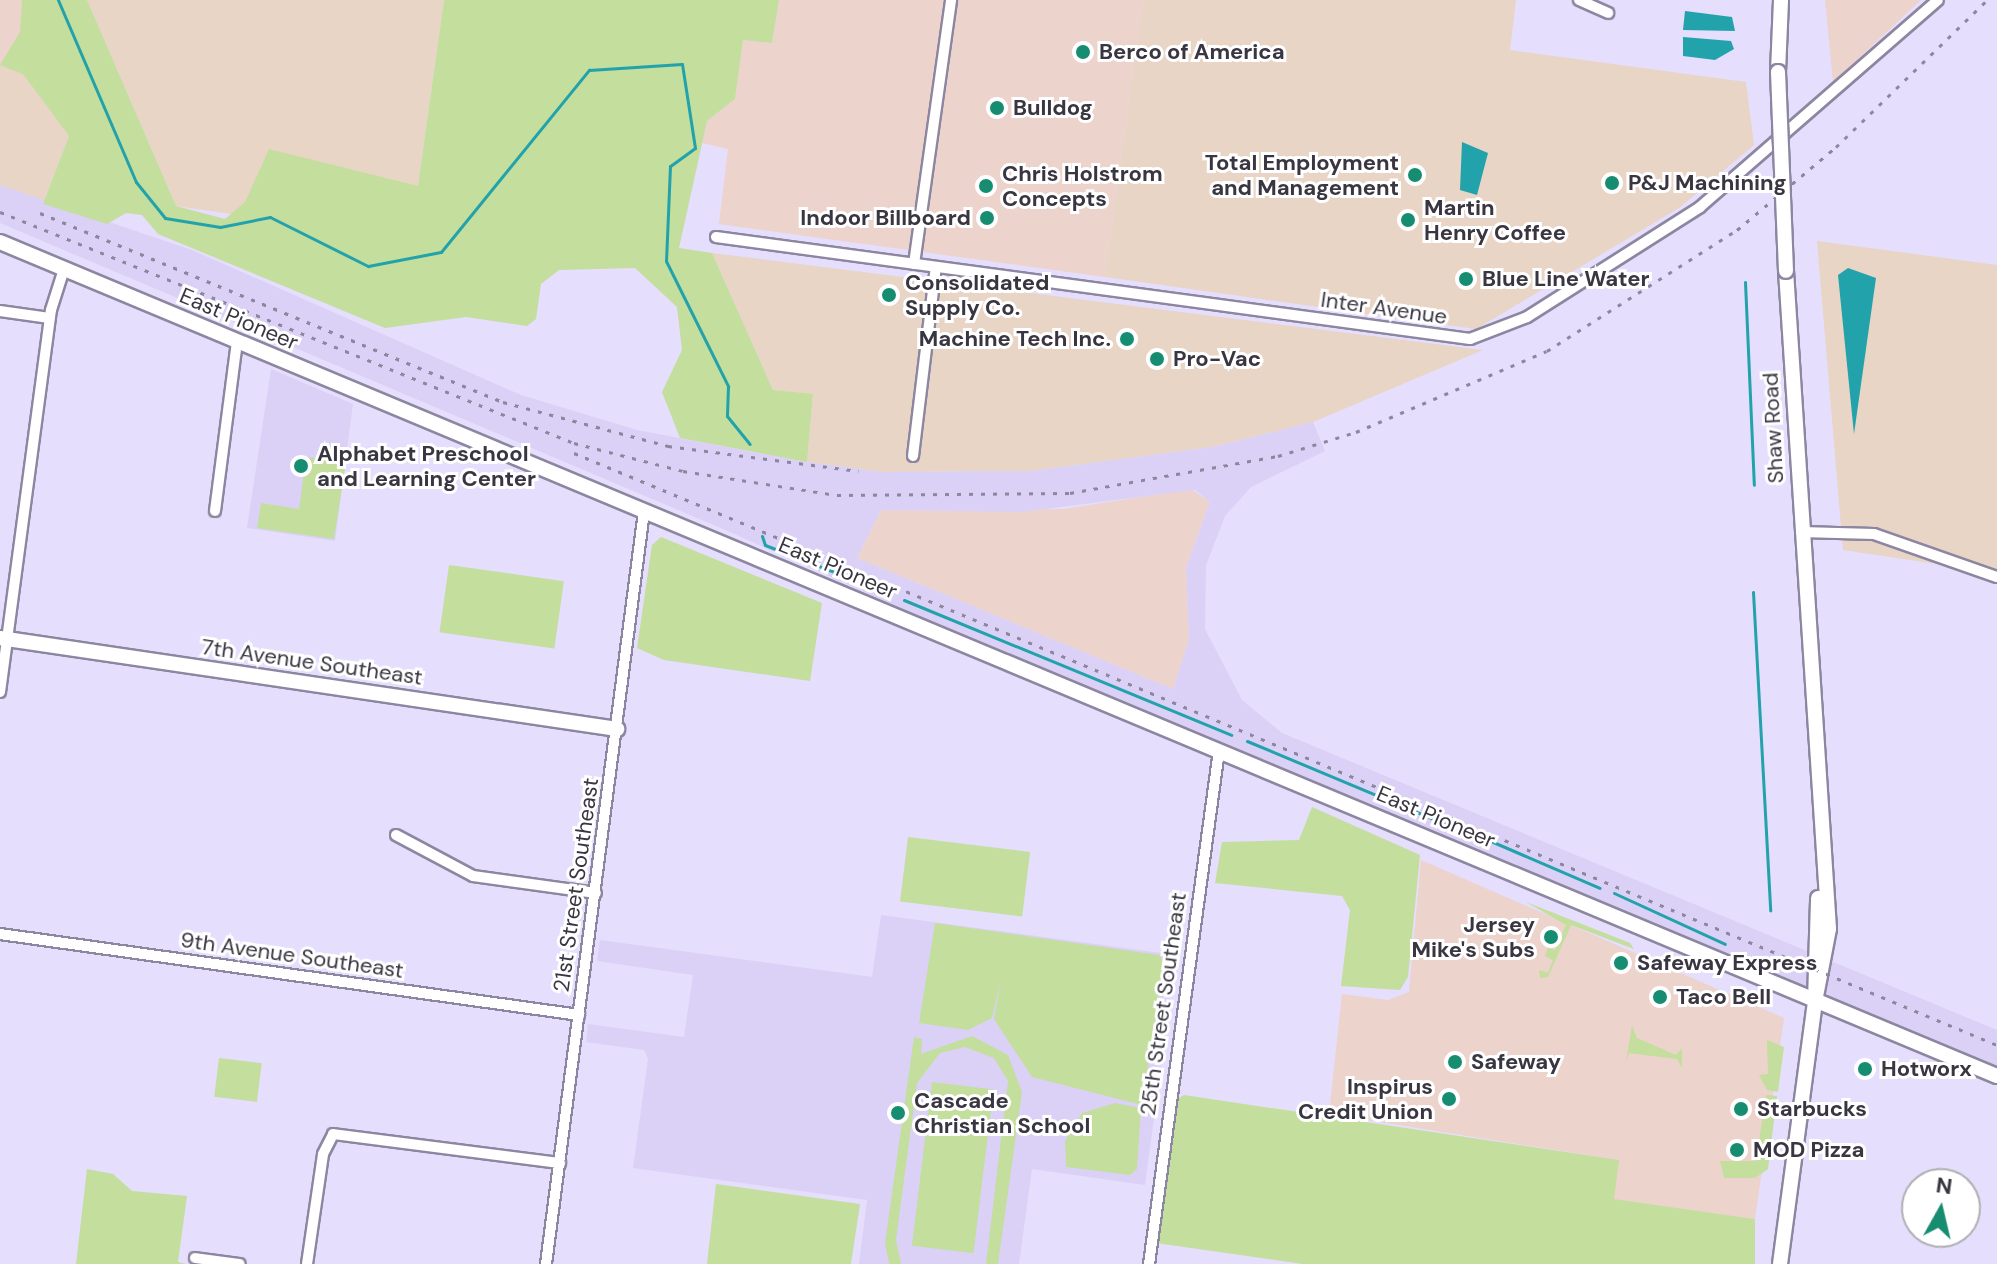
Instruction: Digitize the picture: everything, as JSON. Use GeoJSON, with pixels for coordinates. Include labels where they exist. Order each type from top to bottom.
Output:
{"type":"FeatureCollection","features":[{"type":"Feature","properties":{"kind":"street"},"geometry":{"type":"LineString","coordinates":[[914,264],[951,0]]}},
{"type":"Feature","properties":{"kind":"street","name":"Shaw Road"},"geometry":{"type":"LineString","coordinates":[[1780,1264],[1815,1002],[1829,940],[1819,854],[1786,271],[1778,72],[1781,0]]}},
{"type":"Feature","properties":{"kind":"street","name":"Inter Avenue"},"geometry":{"type":"LineString","coordinates":[[716,237],[1410,334],[1488,335],[1700,207],[1938,0]]}},
{"type":"Feature","properties":{"kind":"street"},"geometry":{"type":"LineString","coordinates":[[1580,1],[1608,13]]}},
{"type":"Feature","properties":{"kind":"street","name":"East Pioneer"},"geometry":{"type":"LineString","coordinates":[[0,242],[1815,1002]]}},
{"type":"Feature","properties":{"kind":"street"},"geometry":{"type":"LineString","coordinates":[[913,456],[936,267]]}},
{"type":"Feature","properties":{"kind":"street"},"geometry":{"type":"LineString","coordinates":[[0,692],[4,638],[50,318],[64,269]]}},
{"type":"Feature","properties":{"kind":"street"},"geometry":{"type":"LineString","coordinates":[[0,311],[50,318]]}},
{"type":"Feature","properties":{"kind":"street"},"geometry":{"type":"LineString","coordinates":[[215,511],[237,342]]}},
{"type":"Feature","properties":{"kind":"street","name":"21st Street Southeast"},"geometry":{"type":"LineString","coordinates":[[546,1264],[644,511]]}},
{"type":"Feature","properties":{"kind":"street"},"geometry":{"type":"LineString","coordinates":[[1801,532],[1874,534],[1997,577]]}},
{"type":"Feature","properties":{"kind":"street","name":"7th Avenue Southeast"},"geometry":{"type":"LineString","coordinates":[[4,638],[617,729]]}},
{"type":"Feature","properties":{"kind":"street","name":"25th Street Southeast"},"geometry":{"type":"LineString","coordinates":[[1149,1264],[1219,750]]}},
{"type":"Feature","properties":{"kind":"street"},"geometry":{"type":"LineString","coordinates":[[396,835],[473,876],[596,893]]}},
{"type":"Feature","properties":{"kind":"street","name":"9th Avenue Southeast"},"geometry":{"type":"LineString","coordinates":[[0,934],[579,1015]]}},
{"type":"Feature","properties":{"kind":"street"},"geometry":{"type":"LineString","coordinates":[[1815,1002],[1997,1076]]}},
{"type":"Feature","properties":{"kind":"street"},"geometry":{"type":"LineString","coordinates":[[307,1264],[324,1148],[333,1134],[560,1163]]}},
{"type":"Feature","properties":{"kind":"street"},"geometry":{"type":"LineString","coordinates":[[195,1258],[240,1264]]}},
{"type":"Feature","properties":{"kind":"shaded area"},"geometry":{"type":"Polygon","coordinates":[[[0,0],[41,0],[23,73],[0,65],[0,0]]]}},
{"type":"Feature","properties":{"kind":"shaded area"},"geometry":{"type":"Polygon","coordinates":[[[22,0],[87,0],[176,206],[225,219],[245,202],[269,149],[418,186],[444,0],[779,0],[772,43],[743,40],[735,99],[707,121],[679,248],[712,253],[773,390],[813,394],[807,462],[680,438],[662,392],[682,350],[677,307],[635,268],[559,270],[541,284],[536,319],[527,326],[466,317],[385,328],[158,234],[142,215],[126,213],[107,224],[43,204],[69,136],[23,74],[0,65],[20,32],[22,0]]]}},
{"type":"Feature","properties":{"kind":"shaded area"},"geometry":{"type":"Polygon","coordinates":[[[87,0],[444,0],[418,186],[261,165],[252,217],[176,206],[87,0]]]}},
{"type":"Feature","properties":{"kind":"shaded area"},"geometry":{"type":"Polygon","coordinates":[[[779,0],[1143,0],[1105,277],[719,224],[728,149],[702,143],[707,121],[735,99],[743,40],[772,43],[779,0]]]}},
{"type":"Feature","properties":{"kind":"shaded area"},"geometry":{"type":"Polygon","coordinates":[[[1143,0],[1516,0],[1510,50],[1746,82],[1754,145],[1679,208],[1476,329],[1105,277],[1143,0]]]}},
{"type":"Feature","properties":{"kind":"shaded area"},"geometry":{"type":"Polygon","coordinates":[[[1825,0],[1921,0],[1833,82],[1825,0]]]}},
{"type":"Feature","properties":{"kind":"shaded area"},"geometry":{"type":"Polygon","coordinates":[[[1685,11],[1732,17],[1735,31],[1683,30],[1685,11]]]}},
{"type":"Feature","properties":{"kind":"shaded area"},"geometry":{"type":"Polygon","coordinates":[[[1683,37],[1731,41],[1734,49],[1715,60],[1683,56],[1683,37]]]}},
{"type":"Feature","properties":{"kind":"shaded area"},"geometry":{"type":"Polygon","coordinates":[[[0,65],[23,73],[69,136],[43,204],[0,185],[0,65]]]}},
{"type":"Feature","properties":{"kind":"shaded area"},"geometry":{"type":"Polygon","coordinates":[[[1462,142],[1488,153],[1477,195],[1460,190],[1462,142]]]}},
{"type":"Feature","properties":{"kind":"shaded area"},"geometry":{"type":"Polygon","coordinates":[[[0,185],[192,250],[521,395],[637,430],[807,462],[882,472],[1032,471],[1212,447],[1313,422],[1325,451],[1251,487],[1225,516],[1206,565],[1205,629],[1242,700],[1282,733],[1997,1030],[1997,1076],[1231,755],[723,529],[0,223],[0,185]],[[1195,490],[1021,512],[881,510],[857,558],[1173,689],[1189,640],[1186,568],[1210,502],[1195,490]]]}},
{"type":"Feature","properties":{"kind":"shaded area"},"geometry":{"type":"Polygon","coordinates":[[[1817,241],[1997,265],[1997,573],[1843,550],[1817,241]]]}},
{"type":"Feature","properties":{"kind":"shaded area"},"geometry":{"type":"Polygon","coordinates":[[[712,253],[1483,350],[1313,422],[1212,447],[1032,471],[882,472],[807,462],[813,395],[773,390],[712,253]]]}},
{"type":"Feature","properties":{"kind":"shaded area"},"geometry":{"type":"Polygon","coordinates":[[[1848,268],[1876,278],[1854,434],[1838,275],[1848,268]]]}},
{"type":"Feature","properties":{"kind":"shaded area","name":"Alphabet Preschool and Learning Center"},"geometry":{"type":"Polygon","coordinates":[[[271,369],[353,404],[335,541],[247,528],[271,369]]]}},
{"type":"Feature","properties":{"kind":"shaded area"},"geometry":{"type":"Polygon","coordinates":[[[306,457],[346,462],[334,539],[257,528],[261,503],[299,509],[306,457]]]}},
{"type":"Feature","properties":{"kind":"shaded area"},"geometry":{"type":"Polygon","coordinates":[[[1191,489],[1210,502],[1186,568],[1189,640],[1173,689],[857,558],[881,510],[1064,509],[1191,489]]]}},
{"type":"Feature","properties":{"kind":"shaded area"},"geometry":{"type":"Polygon","coordinates":[[[661,537],[822,603],[810,681],[664,660],[637,648],[652,545],[661,537]]]}},
{"type":"Feature","properties":{"kind":"shaded area"},"geometry":{"type":"Polygon","coordinates":[[[449,565],[564,581],[554,648],[440,632],[449,565]]]}},
{"type":"Feature","properties":{"kind":"shaded area"},"geometry":{"type":"Polygon","coordinates":[[[1312,807],[1420,855],[1408,977],[1400,990],[1341,986],[1350,910],[1342,896],[1215,883],[1222,842],[1299,840],[1312,807]]]}},
{"type":"Feature","properties":{"kind":"shaded area"},"geometry":{"type":"Polygon","coordinates":[[[908,837],[1030,852],[1022,917],[900,902],[908,837]]]}},
{"type":"Feature","properties":{"kind":"shaded area"},"geometry":{"type":"Polygon","coordinates":[[[1421,860],[1784,1018],[1755,1219],[1613,1199],[1618,1160],[1329,1114],[1342,994],[1388,1000],[1409,992],[1421,860]]]}},
{"type":"Feature","properties":{"kind":"shaded area"},"geometry":{"type":"Polygon","coordinates":[[[1526,902],[1630,943],[1634,949],[1571,925],[1548,977],[1540,978],[1539,970],[1548,973],[1553,960],[1545,956],[1548,948],[1555,950],[1566,925],[1526,902]]]}},
{"type":"Feature","properties":{"kind":"shaded area","name":"Cascade Christian School"},"geometry":{"type":"Polygon","coordinates":[[[881,915],[1176,955],[1145,1185],[1032,1169],[1019,1264],[859,1264],[867,1200],[633,1168],[648,1059],[644,1050],[586,1042],[588,1024],[684,1037],[693,975],[597,961],[600,940],[872,977],[881,915]]]}},
{"type":"Feature","properties":{"kind":"shaded area"},"geometry":{"type":"Polygon","coordinates":[[[935,923],[1159,955],[1164,962],[1142,1105],[1032,1077],[994,1019],[1001,979],[992,1018],[968,1030],[919,1023],[935,923]]]}},
{"type":"Feature","properties":{"kind":"shaded area"},"geometry":{"type":"Polygon","coordinates":[[[1632,1026],[1637,1038],[1676,1055],[1682,1048],[1682,1068],[1677,1059],[1629,1053],[1626,1062],[1632,1026]]]}},
{"type":"Feature","properties":{"kind":"shaded area"},"geometry":{"type":"Polygon","coordinates":[[[972,1036],[1008,1055],[1022,1092],[998,1264],[986,1264],[1008,1081],[994,1058],[965,1047],[940,1053],[917,1083],[896,1240],[901,1264],[889,1264],[885,1243],[914,1037],[922,1039],[921,1054],[972,1036]]]}},
{"type":"Feature","properties":{"kind":"shaded area"},"geometry":{"type":"Polygon","coordinates":[[[1767,1040],[1784,1047],[1778,1092],[1767,1090],[1759,1075],[1768,1074],[1767,1040]]]}},
{"type":"Feature","properties":{"kind":"shaded area"},"geometry":{"type":"Polygon","coordinates":[[[219,1058],[262,1063],[257,1102],[214,1097],[219,1058]]]}},
{"type":"Feature","properties":{"kind":"shaded area"},"geometry":{"type":"Polygon","coordinates":[[[932,1082],[994,1090],[973,1253],[912,1246],[932,1082]]]}},
{"type":"Feature","properties":{"kind":"shaded area"},"geometry":{"type":"Polygon","coordinates":[[[1184,1095],[1619,1160],[1614,1199],[1755,1219],[1755,1264],[1303,1264],[1156,1243],[1176,1100],[1184,1095]]]}},
{"type":"Feature","properties":{"kind":"shaded area"},"geometry":{"type":"Polygon","coordinates":[[[1766,1095],[1777,1096],[1768,1169],[1755,1178],[1724,1178],[1720,1161],[1756,1161],[1766,1095]]]}},
{"type":"Feature","properties":{"kind":"shaded area"},"geometry":{"type":"Polygon","coordinates":[[[1115,1103],[1141,1108],[1137,1169],[1130,1175],[1066,1167],[1065,1141],[1082,1113],[1115,1103]]]}},
{"type":"Feature","properties":{"kind":"shaded area"},"geometry":{"type":"Polygon","coordinates":[[[87,1169],[113,1174],[132,1191],[187,1196],[178,1262],[186,1264],[76,1264],[87,1169]]]}},
{"type":"Feature","properties":{"kind":"shaded area"},"geometry":{"type":"Polygon","coordinates":[[[716,1184],[860,1204],[851,1264],[707,1264],[716,1184]]]}},
{"type":"Feature","properties":{"kind":"waterway"},"geometry":{"type":"LineString","coordinates":[[58,0],[136,182],[165,218],[220,227],[270,217],[368,266],[441,252],[589,70],[682,64],[695,148],[670,166],[666,261],[728,386],[727,416],[750,444]]}},
{"type":"Feature","properties":{"kind":"waterway"},"geometry":{"type":"LineString","coordinates":[[1745,282],[1754,485]]}},
{"type":"Feature","properties":{"kind":"waterway"},"geometry":{"type":"LineString","coordinates":[[762,536],[765,545],[883,591]]}},
{"type":"Feature","properties":{"kind":"waterway"},"geometry":{"type":"LineString","coordinates":[[1753,592],[1770,911]]}},
{"type":"Feature","properties":{"kind":"waterway"},"geometry":{"type":"LineString","coordinates":[[904,600],[1231,735]]}},
{"type":"Feature","properties":{"kind":"waterway"},"geometry":{"type":"LineString","coordinates":[[1247,741],[1477,837]]}},
{"type":"Feature","properties":{"kind":"waterway"},"geometry":{"type":"LineString","coordinates":[[1493,842],[1600,888]]}},
{"type":"Feature","properties":{"kind":"waterway"},"geometry":{"type":"LineString","coordinates":[[1614,893],[1725,944]]}},
{"type":"Feature","properties":{"kind":"railway"},"geometry":{"type":"LineString","coordinates":[[0,212],[574,443],[683,471],[837,495],[1070,493],[1278,456],[1356,432],[1547,351],[1737,230],[1836,147],[1987,0]]}},
{"type":"Feature","properties":{"kind":"railway"},"geometry":{"type":"LineString","coordinates":[[40,213],[503,402],[668,446],[858,471]]}},
{"type":"Feature","properties":{"kind":"railway"},"geometry":{"type":"LineString","coordinates":[[574,453],[1997,1045]]}},
{"type":"Feature","properties":{"kind":"place","name":"Berco of America"},"geometry":{"type":"Point","coordinates":[1083,52]}},
{"type":"Feature","properties":{"kind":"place","name":"Bulldog"},"geometry":{"type":"Point","coordinates":[997,108]}},
{"type":"Feature","properties":{"kind":"place","name":"Total Employment and Management"},"geometry":{"type":"Point","coordinates":[1415,175]}},
{"type":"Feature","properties":{"kind":"place","name":"P&J Machining"},"geometry":{"type":"Point","coordinates":[1612,183]}},
{"type":"Feature","properties":{"kind":"place","name":"Chris Holstrom Concepts"},"geometry":{"type":"Point","coordinates":[986,186]}},
{"type":"Feature","properties":{"kind":"place","name":"Indoor Billboard"},"geometry":{"type":"Point","coordinates":[987,218]}},
{"type":"Feature","properties":{"kind":"place","name":"Martin Henry Coffee"},"geometry":{"type":"Point","coordinates":[1408,220]}},
{"type":"Feature","properties":{"kind":"place","name":"Blue Line Water"},"geometry":{"type":"Point","coordinates":[1466,279]}},
{"type":"Feature","properties":{"kind":"place","name":"Consolidated Supply Co."},"geometry":{"type":"Point","coordinates":[889,295]}},
{"type":"Feature","properties":{"kind":"place","name":"Machine Tech Inc."},"geometry":{"type":"Point","coordinates":[1127,339]}},
{"type":"Feature","properties":{"kind":"place","name":"Pro-Vac"},"geometry":{"type":"Point","coordinates":[1157,359]}},
{"type":"Feature","properties":{"kind":"place","name":"Alphabet Preschool and Learning Center"},"geometry":{"type":"Point","coordinates":[301,466]}},
{"type":"Feature","properties":{"kind":"place","name":"Jersey Mike's Subs"},"geometry":{"type":"Point","coordinates":[1551,937]}},
{"type":"Feature","properties":{"kind":"place","name":"Safeway Express"},"geometry":{"type":"Point","coordinates":[1621,963]}},
{"type":"Feature","properties":{"kind":"place","name":"Taco Bell"},"geometry":{"type":"Point","coordinates":[1660,997]}},
{"type":"Feature","properties":{"kind":"place","name":"Safeway"},"geometry":{"type":"Point","coordinates":[1455,1062]}},
{"type":"Feature","properties":{"kind":"place","name":"Hotworx"},"geometry":{"type":"Point","coordinates":[1865,1069]}},
{"type":"Feature","properties":{"kind":"place","name":"Inspirus Credit Union"},"geometry":{"type":"Point","coordinates":[1449,1099]}},
{"type":"Feature","properties":{"kind":"place","name":"Starbucks"},"geometry":{"type":"Point","coordinates":[1741,1109]}},
{"type":"Feature","properties":{"kind":"place","name":"Cascade Christian School"},"geometry":{"type":"Point","coordinates":[898,1113]}},
{"type":"Feature","properties":{"kind":"place","name":"MOD Pizza"},"geometry":{"type":"Point","coordinates":[1737,1150]}}]}
